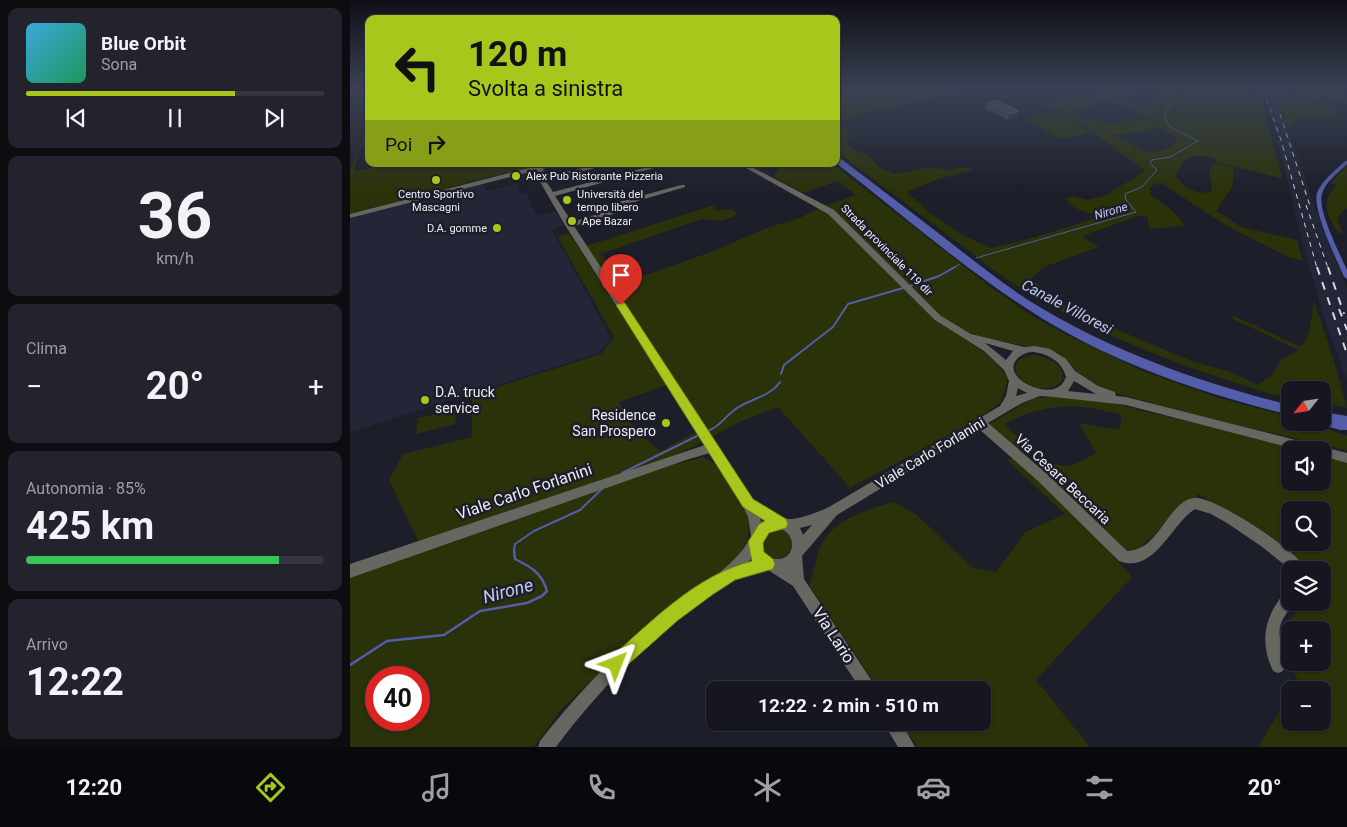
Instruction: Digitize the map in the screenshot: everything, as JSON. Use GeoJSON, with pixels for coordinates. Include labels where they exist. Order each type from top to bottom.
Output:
{"type":"FeatureCollection","features":[{"type":"Feature","properties":{"kind":"street"},"geometry":{"type":"LineString","coordinates":[[350,216],[536,167]]}},
{"type":"Feature","properties":{"kind":"street"},"geometry":{"type":"LineString","coordinates":[[540,167],[542,180],[569,225],[701,433],[748,503],[754,517],[757,555],[771,565]]}},
{"type":"Feature","properties":{"kind":"street"},"geometry":{"type":"LineString","coordinates":[[542,180],[595,167]]}},
{"type":"Feature","properties":{"kind":"street"},"geometry":{"type":"LineString","coordinates":[[630,167],[634,172]]}},
{"type":"Feature","properties":{"kind":"street"},"geometry":{"type":"LineString","coordinates":[[551,195],[653,167]]}},
{"type":"Feature","properties":{"kind":"street","name":"Strada provinciale 119 dir"},"geometry":{"type":"LineString","coordinates":[[748,167],[832,212],[938,318],[987,349],[1008,368]]}},
{"type":"Feature","properties":{"kind":"street"},"geometry":{"type":"LineString","coordinates":[[569,225],[617,210],[618,205],[683,186]]}},
{"type":"Feature","properties":{"kind":"street","name":"Strada provinciale 119 dir"},"geometry":{"type":"LineString","coordinates":[[958,331],[1024,350]]}},
{"type":"Feature","properties":{"kind":"street"},"geometry":{"type":"LineString","coordinates":[[1126,401],[1055,393],[1038,393],[1027,389],[1014,380],[1008,368],[1012,357],[1024,350],[1041,350],[1053,354],[1066,364],[1070,373],[1094,389],[1126,401],[1282,441]]}},
{"type":"Feature","properties":{"kind":"street"},"geometry":{"type":"LineString","coordinates":[[1055,393],[1068,385],[1070,373]]}},
{"type":"Feature","properties":{"kind":"street","name":"Viale Carlo Forlanini"},"geometry":{"type":"LineString","coordinates":[[1001,410],[1011,397],[1014,380]]}},
{"type":"Feature","properties":{"kind":"street","name":"Viale Carlo Forlanini"},"geometry":{"type":"LineString","coordinates":[[784,524],[815,519],[833,511],[981,424],[1018,400],[1038,393]]}},
{"type":"Feature","properties":{"kind":"street","name":"Via Cesare Beccaria"},"geometry":{"type":"LineString","coordinates":[[981,424],[1042,477],[1124,557],[1130,559],[1142,555],[1152,547],[1189,506],[1199,503],[1211,506],[1268,543],[1291,561]]}},
{"type":"Feature","properties":{"kind":"street","name":"Viale Carlo Forlanini"},"geometry":{"type":"LineString","coordinates":[[350,571],[433,540],[711,448]]}},
{"type":"Feature","properties":{"kind":"street"},"geometry":{"type":"LineString","coordinates":[[1331,454],[1347,458]]}},
{"type":"Feature","properties":{"kind":"street"},"geometry":{"type":"LineString","coordinates":[[732,573],[789,562],[797,552],[796,532],[748,503]]}},
{"type":"Feature","properties":{"kind":"street","name":"Viale Carlo Forlanini"},"geometry":{"type":"LineString","coordinates":[[797,552],[833,511]]}},
{"type":"Feature","properties":{"kind":"street"},"geometry":{"type":"LineString","coordinates":[[546,747],[581,702],[628,652],[672,615],[732,573],[744,560],[764,528],[784,524]]}},
{"type":"Feature","properties":{"kind":"street","name":"Via Lario"},"geometry":{"type":"LineString","coordinates":[[797,552],[798,581]]}},
{"type":"Feature","properties":{"kind":"street","name":"Via Lario"},"geometry":{"type":"LineString","coordinates":[[771,565],[798,581],[864,681]]}},
{"type":"Feature","properties":{"kind":"street"},"geometry":{"type":"LineString","coordinates":[[1278,666],[1271,630],[1273,620],[1281,609]]}},
{"type":"Feature","properties":{"kind":"street"},"geometry":{"type":"LineString","coordinates":[[897,731],[907,747]]}},
{"type":"Feature","properties":{"kind":"shaded area"},"geometry":{"type":"Polygon","coordinates":[[[1273,124],[1286,124],[1312,199],[1347,289],[1347,380],[1323,315],[1302,241],[1273,124]]]}},
{"type":"Feature","properties":{"kind":"shaded area"},"geometry":{"type":"Polygon","coordinates":[[[482,183],[486,191],[517,184],[521,194],[527,193],[536,216],[555,211],[564,225],[552,230],[611,338],[599,353],[350,432],[350,216],[482,183]]]}},
{"type":"Feature","properties":{"kind":"green space"},"geometry":{"type":"Polygon","coordinates":[[[840,124],[843,124],[850,137],[847,144],[853,150],[870,156],[878,166],[894,174],[932,167],[946,170],[966,167],[974,169],[936,180],[907,192],[931,214],[966,237],[991,248],[1032,238],[1099,217],[1075,208],[1065,199],[1071,196],[1087,200],[1104,196],[1145,171],[1082,124],[1267,124],[1283,179],[1216,162],[1214,158],[1200,156],[1190,157],[1186,160],[1176,177],[1184,185],[1196,192],[1212,191],[1209,169],[1214,163],[1233,167],[1232,187],[1217,211],[1241,227],[1297,240],[1303,261],[1288,257],[1227,226],[1161,183],[1154,184],[1149,189],[1151,195],[1173,211],[1185,226],[1150,229],[1147,217],[1138,216],[1082,236],[1099,247],[1044,267],[1031,279],[1073,311],[1194,362],[1231,372],[1258,385],[1273,374],[1281,360],[1298,350],[1231,318],[1235,316],[1301,347],[1309,333],[1314,301],[1335,364],[1347,408],[1331,404],[1331,381],[1281,381],[1281,396],[1223,379],[1154,354],[1087,324],[1007,280],[840,154],[840,124]],[[1158,127],[1139,132],[1107,136],[1125,141],[1139,149],[1155,152],[1177,142],[1177,138],[1158,127]]]}},
{"type":"Feature","properties":{"kind":"green space"},"geometry":{"type":"Polygon","coordinates":[[[1033,124],[1078,124],[1091,133],[1061,139],[1033,124]]]}},
{"type":"Feature","properties":{"kind":"green space"},"geometry":{"type":"Polygon","coordinates":[[[365,134],[365,144],[360,146],[354,171],[377,167],[525,167],[526,169],[350,214],[350,170],[365,134]]]}},
{"type":"Feature","properties":{"kind":"green space"},"geometry":{"type":"Polygon","coordinates":[[[1347,165],[1347,207],[1337,218],[1343,234],[1339,233],[1331,221],[1327,203],[1331,191],[1336,186],[1331,183],[1347,165]]]}},
{"type":"Feature","properties":{"kind":"green space"},"geometry":{"type":"Polygon","coordinates":[[[780,167],[837,167],[988,285],[1032,316],[1145,372],[1216,397],[1281,415],[1281,431],[1331,430],[1347,436],[1347,450],[1331,446],[1331,441],[1308,441],[1211,419],[1108,391],[1081,376],[1061,355],[1051,351],[980,337],[961,329],[956,334],[992,359],[1008,379],[1001,402],[975,421],[850,488],[778,407],[739,422],[710,438],[699,417],[586,246],[714,205],[716,211],[732,209],[738,215],[720,221],[702,219],[601,254],[624,283],[716,250],[767,228],[800,218],[821,207],[856,195],[838,181],[804,193],[774,177],[778,168],[780,167]]]}},
{"type":"Feature","properties":{"kind":"green space"},"geometry":{"type":"Polygon","coordinates":[[[569,233],[667,385],[619,402],[626,417],[660,451],[695,432],[701,441],[698,445],[659,462],[661,468],[703,457],[714,463],[745,507],[749,524],[748,539],[735,564],[650,622],[561,710],[534,747],[350,747],[350,572],[418,541],[389,480],[403,454],[472,437],[472,395],[601,354],[614,337],[557,236],[569,233]]]}},
{"type":"Feature","properties":{"kind":"green space"},"geometry":{"type":"Polygon","coordinates":[[[1031,355],[1041,356],[1057,365],[1063,373],[1061,382],[1051,387],[1040,388],[1022,380],[1017,373],[1016,366],[1020,359],[1031,355]]]}},
{"type":"Feature","properties":{"kind":"green space"},"geometry":{"type":"Polygon","coordinates":[[[1055,396],[1102,401],[1281,444],[1281,491],[1331,491],[1331,456],[1347,459],[1347,747],[1258,747],[1281,709],[1281,731],[1331,731],[1331,681],[1298,681],[1294,671],[1331,671],[1331,621],[1290,621],[1297,611],[1331,611],[1331,561],[1299,561],[1284,551],[1331,551],[1331,501],[1281,501],[1281,549],[1199,494],[1133,554],[1124,553],[1035,468],[1054,463],[1065,466],[1070,465],[1096,453],[1079,423],[1119,430],[1122,415],[1076,407],[1048,408],[1034,412],[1004,424],[1026,444],[1017,451],[986,426],[1032,399],[1055,396]]]}},
{"type":"Feature","properties":{"kind":"green space"},"geometry":{"type":"Polygon","coordinates":[[[457,409],[455,424],[416,434],[418,418],[457,409]]]}},
{"type":"Feature","properties":{"kind":"green space"},"geometry":{"type":"Polygon","coordinates":[[[1015,456],[1081,520],[1132,577],[1036,680],[1090,747],[917,747],[906,731],[991,731],[991,681],[873,681],[809,585],[818,552],[825,538],[842,522],[863,512],[895,502],[917,515],[973,568],[996,572],[1025,532],[1065,514],[1007,460],[1015,456]]]}},
{"type":"Feature","properties":{"kind":"green space"},"geometry":{"type":"Polygon","coordinates":[[[777,529],[788,533],[792,544],[788,555],[777,559],[766,555],[762,544],[766,533],[777,529]]]}},
{"type":"Feature","properties":{"kind":"water","name":"Canale Villoresi"},"geometry":{"type":"Polygon","coordinates":[[[840,158],[996,278],[1043,309],[1132,354],[1195,377],[1281,403],[1281,413],[1194,388],[1101,350],[1043,319],[963,264],[840,166],[840,158]]]}},
{"type":"Feature","properties":{"kind":"water"},"geometry":{"type":"Polygon","coordinates":[[[1331,413],[1347,416],[1347,430],[1331,427],[1331,413]]]}},
{"type":"Feature","properties":{"kind":"waterway","name":"Nirone"},"geometry":{"type":"LineString","coordinates":[[976,258],[1136,212],[1126,200],[1125,194],[1142,187],[1157,170],[1150,163],[1151,160],[1170,157],[1198,141],[1170,127],[1168,124]]}},
{"type":"Feature","properties":{"kind":"waterway"},"geometry":{"type":"LineString","coordinates":[[1347,162],[1323,186],[1319,195],[1325,223],[1347,277]]}},
{"type":"Feature","properties":{"kind":"waterway","name":"Nirone"},"geometry":{"type":"LineString","coordinates":[[953,268],[960,264]]}},
{"type":"Feature","properties":{"kind":"waterway","name":"Nirone"},"geometry":{"type":"LineString","coordinates":[[910,286],[939,276],[955,267]]}},
{"type":"Feature","properties":{"kind":"waterway","name":"Nirone"},"geometry":{"type":"LineString","coordinates":[[781,374],[784,365],[833,327],[848,304],[903,288]]}},
{"type":"Feature","properties":{"kind":"waterway","name":"Nirone"},"geometry":{"type":"LineString","coordinates":[[708,431],[719,425],[739,407],[770,392],[780,382]]}},
{"type":"Feature","properties":{"kind":"waterway","name":"Nirone"},"geometry":{"type":"LineString","coordinates":[[622,473],[701,434]]}},
{"type":"Feature","properties":{"kind":"waterway","name":"Nirone"},"geometry":{"type":"LineString","coordinates":[[514,550],[515,544],[534,531],[580,510],[602,489]]}},
{"type":"Feature","properties":{"kind":"waterway","name":"Nirone"},"geometry":{"type":"LineString","coordinates":[[350,665],[387,641],[444,635],[480,611],[527,603],[542,596],[547,591],[539,575],[515,559],[514,550]]}},
{"type":"Feature","properties":{"kind":"railway"},"geometry":{"type":"LineString","coordinates":[[1275,124],[1317,268]]}},
{"type":"Feature","properties":{"kind":"railway"},"geometry":{"type":"LineString","coordinates":[[1283,124],[1311,209]]}},
{"type":"Feature","properties":{"kind":"railway"},"geometry":{"type":"LineString","coordinates":[[1306,205],[1328,268]]}},
{"type":"Feature","properties":{"kind":"railway"},"geometry":{"type":"LineString","coordinates":[[1317,267],[1347,354]]}},
{"type":"Feature","properties":{"kind":"railway"},"geometry":{"type":"LineString","coordinates":[[1328,267],[1344,314]]}},
{"type":"Feature","properties":{"kind":"railway"},"geometry":{"type":"LineString","coordinates":[[1339,309],[1347,330]]}},
{"type":"Feature","properties":{"kind":"place","name":"Alex Pub Ristorante Pizzeria"},"geometry":{"type":"Point","coordinates":[516,176]}},
{"type":"Feature","properties":{"kind":"place","name":"Centro Sportivo Mascagni"},"geometry":{"type":"Point","coordinates":[436,180]}},
{"type":"Feature","properties":{"kind":"place","name":"Università del tempo libero"},"geometry":{"type":"Point","coordinates":[567,200]}},
{"type":"Feature","properties":{"kind":"place","name":"Ape Bazar"},"geometry":{"type":"Point","coordinates":[572,221]}},
{"type":"Feature","properties":{"kind":"place","name":"D.A. gomme"},"geometry":{"type":"Point","coordinates":[497,228]}},
{"type":"Feature","properties":{"kind":"place","name":"D.A. truck service"},"geometry":{"type":"Point","coordinates":[425,400]}},
{"type":"Feature","properties":{"kind":"place","name":"Residence San Prospero"},"geometry":{"type":"Point","coordinates":[666,423]}},
{"type":"Feature","properties":{"kind":"route"},"geometry":{"type":"LineString","coordinates":[[616,664],[672,615],[706,590],[732,573],[745,568],[768,564],[761,561],[757,555],[755,542],[764,528],[770,525],[781,524],[748,503],[699,430],[621,305]]}}]}
